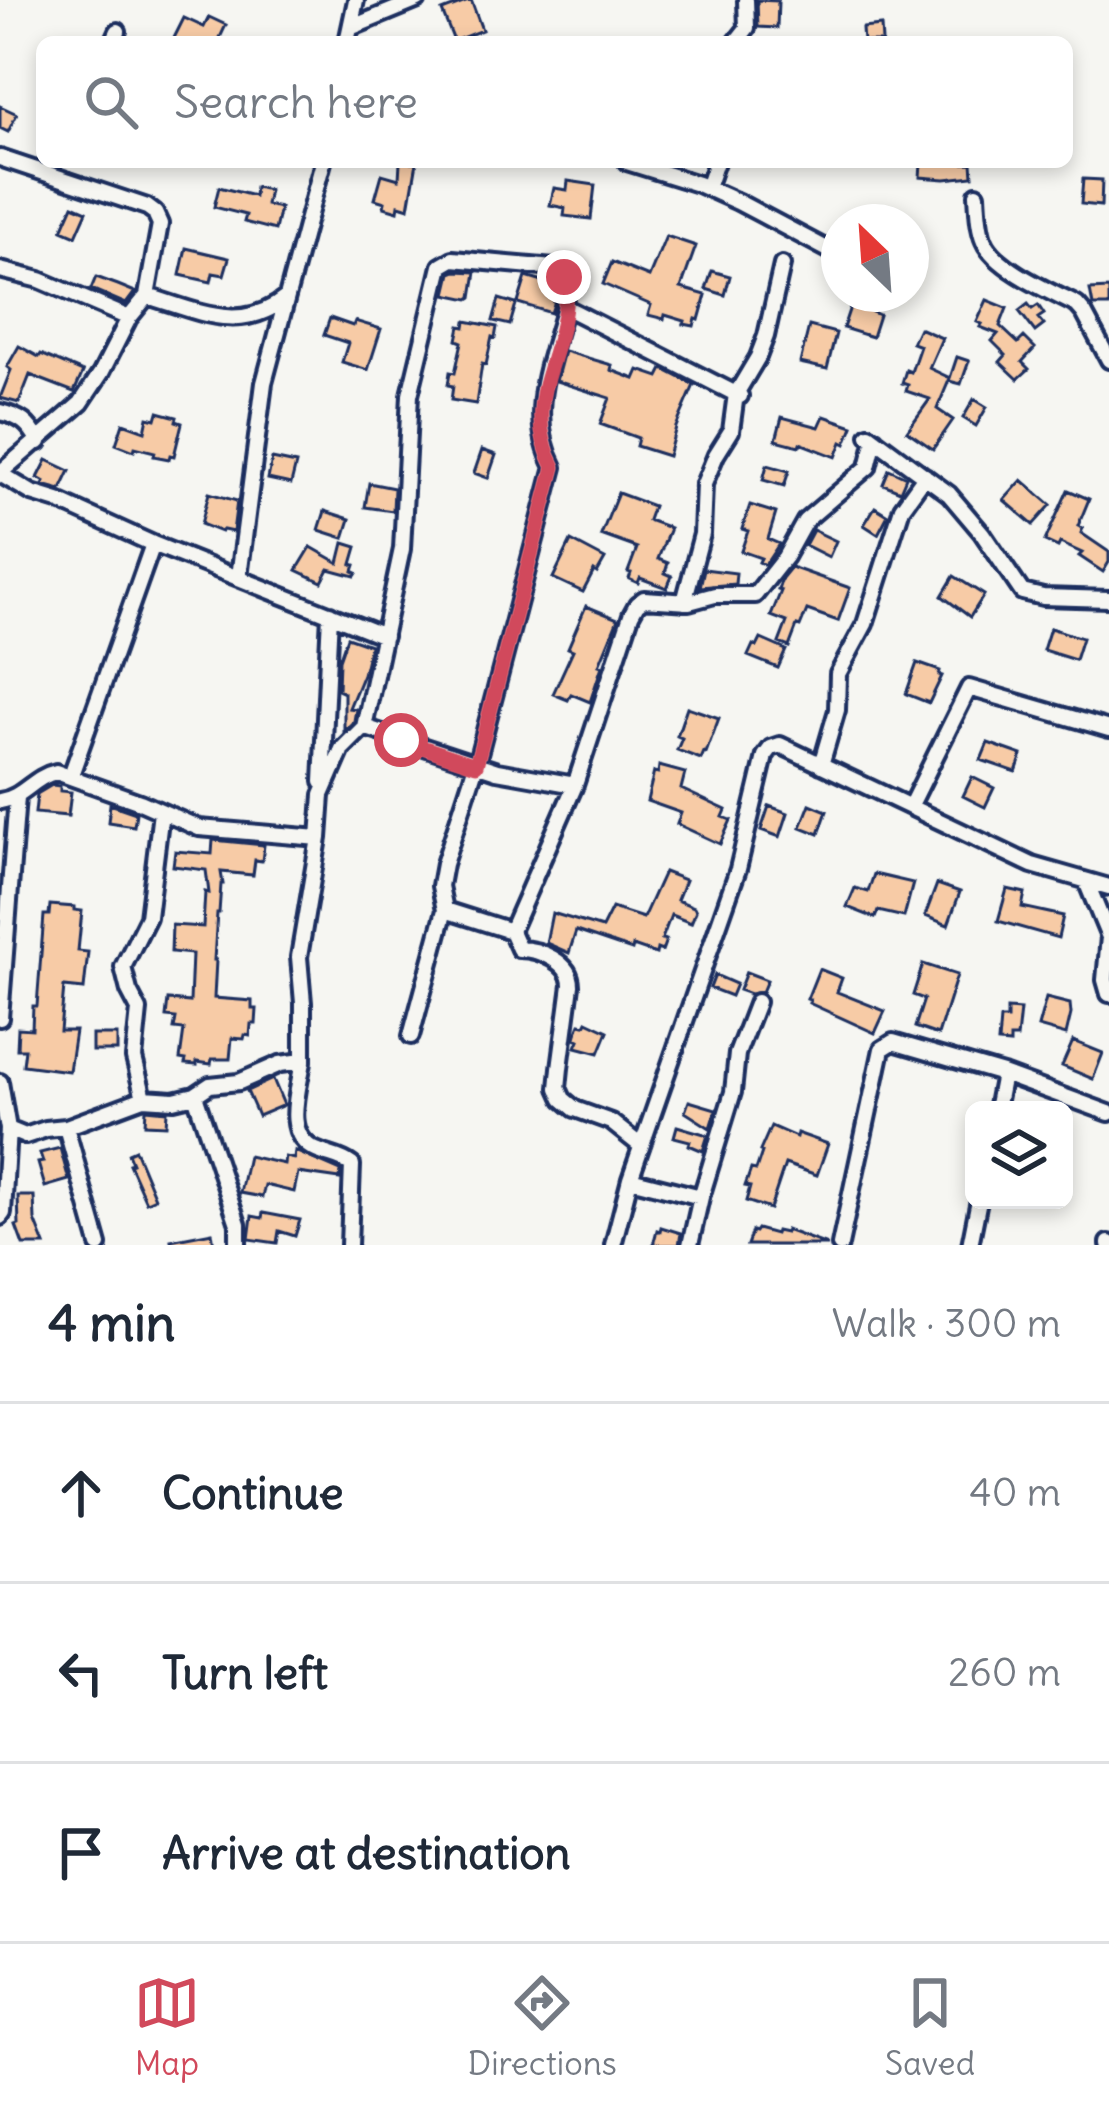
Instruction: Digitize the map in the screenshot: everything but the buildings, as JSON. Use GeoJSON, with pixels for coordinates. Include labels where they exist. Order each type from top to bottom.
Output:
{"type":"FeatureCollection","features":[{"type":"Feature","properties":{"kind":"street"},"geometry":{"type":"LineString","coordinates":[[349,35],[356,0]]}},
{"type":"Feature","properties":{"kind":"street"},"geometry":{"type":"LineString","coordinates":[[349,35],[418,0]]}},
{"type":"Feature","properties":{"kind":"street"},"geometry":{"type":"LineString","coordinates":[[741,36],[747,28],[746,0]]}},
{"type":"Feature","properties":{"kind":"street"},"geometry":{"type":"LineString","coordinates":[[0,158],[36,165]]}},
{"type":"Feature","properties":{"kind":"street"},"geometry":{"type":"LineString","coordinates":[[238,577],[264,383],[321,168]]}},
{"type":"Feature","properties":{"kind":"street"},"geometry":{"type":"LineString","coordinates":[[646,168],[707,188],[821,245]]}},
{"type":"Feature","properties":{"kind":"street"},"geometry":{"type":"LineString","coordinates":[[707,188],[714,168]]}},
{"type":"Feature","properties":{"kind":"street"},"geometry":{"type":"LineString","coordinates":[[54,169],[147,207],[160,224],[147,296],[129,318],[101,373],[81,403],[0,473],[32,493],[152,544],[385,636]]}},
{"type":"Feature","properties":{"kind":"street"},"geometry":{"type":"LineString","coordinates":[[976,194],[981,237],[988,250],[1077,305],[1109,360]]}},
{"type":"Feature","properties":{"kind":"street"},"geometry":{"type":"LineString","coordinates":[[322,795],[342,749],[364,728],[385,636],[403,549],[410,395],[441,266],[453,259],[554,268],[564,277],[565,307],[540,399],[542,444],[554,467],[476,765],[444,864],[440,886],[445,910],[411,1036]]}},
{"type":"Feature","properties":{"kind":"street"},"geometry":{"type":"LineString","coordinates":[[684,602],[702,534],[704,484],[731,431],[738,395],[766,336],[782,265]]}},
{"type":"Feature","properties":{"kind":"street"},"geometry":{"type":"LineString","coordinates":[[0,270],[40,280],[129,318]]}},
{"type":"Feature","properties":{"kind":"street"},"geometry":{"type":"LineString","coordinates":[[147,296],[224,319],[250,318],[287,297]]}},
{"type":"Feature","properties":{"kind":"street"},"geometry":{"type":"LineString","coordinates":[[565,307],[738,395]]}},
{"type":"Feature","properties":{"kind":"street"},"geometry":{"type":"LineString","coordinates":[[0,412],[20,417],[39,442]]}},
{"type":"Feature","properties":{"kind":"street"},"geometry":{"type":"LineString","coordinates":[[641,1146],[611,1122],[575,1109],[563,1099],[558,1088],[572,975],[534,949],[519,949],[511,931],[575,784],[637,604],[644,599],[684,602],[755,595],[805,521],[868,467],[872,437],[949,494],[1022,592],[1109,598]]}},
{"type":"Feature","properties":{"kind":"street"},"geometry":{"type":"LineString","coordinates":[[821,765],[837,710],[838,674],[865,624],[902,508],[925,476]]}},
{"type":"Feature","properties":{"kind":"street"},"geometry":{"type":"LineString","coordinates":[[71,776],[152,544]]}},
{"type":"Feature","properties":{"kind":"street"},"geometry":{"type":"LineString","coordinates":[[330,614],[319,838],[299,957],[303,1061],[294,1123],[298,1137],[312,1149],[352,1165],[349,1245]]}},
{"type":"Feature","properties":{"kind":"street"},"geometry":{"type":"LineString","coordinates":[[910,807],[969,688],[1109,729]]}},
{"type":"Feature","properties":{"kind":"street"},"geometry":{"type":"LineString","coordinates":[[364,728],[476,765],[575,784]]}},
{"type":"Feature","properties":{"kind":"street"},"geometry":{"type":"LineString","coordinates":[[614,1245],[630,1179],[738,868],[765,756],[771,748],[780,745],[1032,865],[1109,886]]}},
{"type":"Feature","properties":{"kind":"street"},"geometry":{"type":"LineString","coordinates":[[0,800],[17,797],[42,775],[56,772],[199,828],[319,838]]}},
{"type":"Feature","properties":{"kind":"street"},"geometry":{"type":"LineString","coordinates":[[0,1018],[17,797]]}},
{"type":"Feature","properties":{"kind":"street"},"geometry":{"type":"LineString","coordinates":[[144,1098],[134,1058],[139,1010],[128,991],[123,967],[148,917],[161,812]]}},
{"type":"Feature","properties":{"kind":"street"},"geometry":{"type":"LineString","coordinates":[[1086,880],[1108,938],[1105,980],[1109,994]]}},
{"type":"Feature","properties":{"kind":"street"},"geometry":{"type":"LineString","coordinates":[[445,910],[511,931]]}},
{"type":"Feature","properties":{"kind":"street"},"geometry":{"type":"LineString","coordinates":[[690,1245],[733,1092],[737,1054],[758,1003]]}},
{"type":"Feature","properties":{"kind":"street"},"geometry":{"type":"LineString","coordinates":[[841,1245],[887,1043],[1003,1074],[1109,1113]]}},
{"type":"Feature","properties":{"kind":"street"},"geometry":{"type":"LineString","coordinates":[[8,1129],[25,1136],[66,1127],[144,1098],[174,1100],[210,1085],[239,1082],[280,1064],[303,1061]]}},
{"type":"Feature","properties":{"kind":"street"},"geometry":{"type":"LineString","coordinates":[[998,1101],[1003,1074]]}},
{"type":"Feature","properties":{"kind":"street"},"geometry":{"type":"LineString","coordinates":[[0,1082],[8,1129],[0,1217]]}},
{"type":"Feature","properties":{"kind":"street"},"geometry":{"type":"LineString","coordinates":[[195,1095],[238,1224],[238,1245]]}},
{"type":"Feature","properties":{"kind":"street"},"geometry":{"type":"LineString","coordinates":[[66,1127],[99,1245]]}},
{"type":"Feature","properties":{"kind":"street"},"geometry":{"type":"LineString","coordinates":[[630,1179],[701,1197]]}},
{"type":"Feature","properties":{"kind":"street"},"geometry":{"type":"LineString","coordinates":[[970,1245],[977,1209]]}},
{"type":"Feature","properties":{"kind":"route"},"geometry":{"type":"LineString","coordinates":[[401,740],[476,765],[554,467],[542,444],[540,399],[565,307],[564,277]]}}]}
